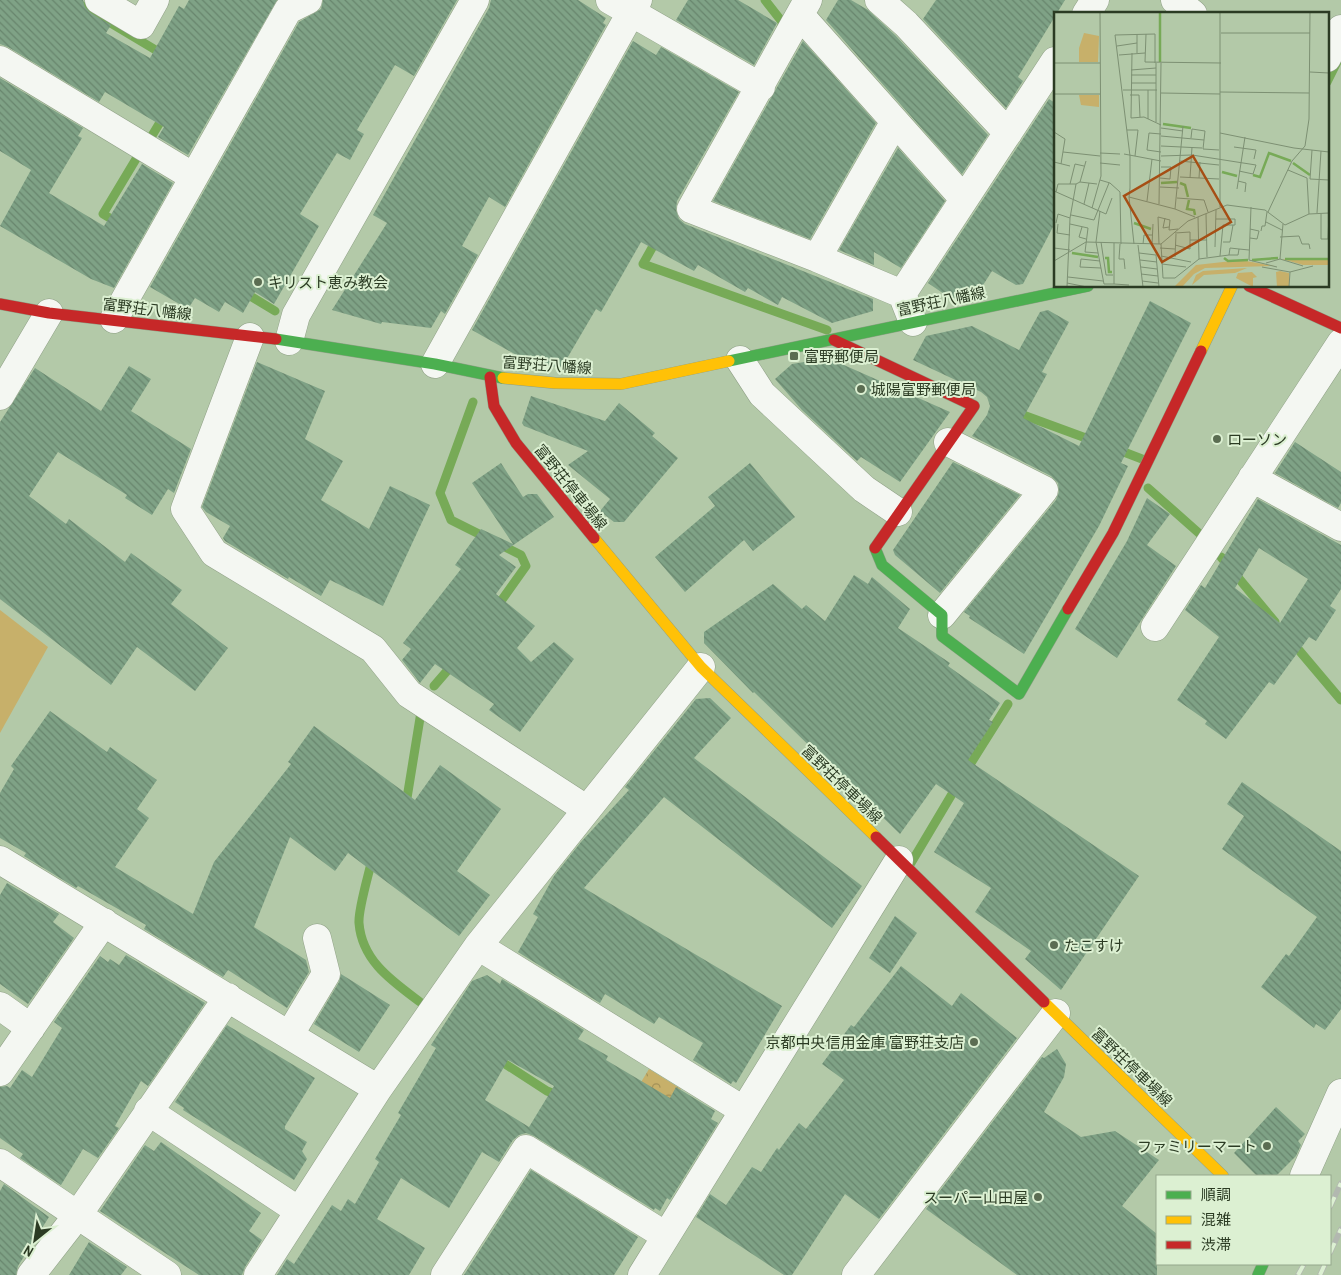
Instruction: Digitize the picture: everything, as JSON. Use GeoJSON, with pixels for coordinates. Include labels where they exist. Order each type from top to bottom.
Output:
{"type":"FeatureCollection","features":[{"type":"Feature","properties":{"kind":"main road","name":"富野荘八幡線"},"geometry":{"type":"LineString","coordinates":[[0,304],[49,313],[114,319],[289,341],[435,364],[490,377],[555,383],[621,384],[1078,288]]}},
{"type":"Feature","properties":{"kind":"main road"},"geometry":{"type":"LineString","coordinates":[[834,340],[974,406],[898,512],[875,548],[882,565],[942,615],[942,636],[1019,694],[1112,533],[1231,288]]}},
{"type":"Feature","properties":{"kind":"main road"},"geometry":{"type":"LineString","coordinates":[[1253,288],[1341,328]]}},
{"type":"Feature","properties":{"kind":"main road","name":"富野荘停車場線"},"geometry":{"type":"LineString","coordinates":[[490,377],[494,406],[516,443],[701,667],[1222,1175]]}},
{"type":"Feature","properties":{"kind":"street"},"geometry":{"type":"LineString","coordinates":[[99,0],[141,25],[155,0]]}},
{"type":"Feature","properties":{"kind":"street"},"geometry":{"type":"LineString","coordinates":[[114,319],[192,176],[288,10],[308,0]]}},
{"type":"Feature","properties":{"kind":"street"},"geometry":{"type":"LineString","coordinates":[[289,341],[296,315],[475,0]]}},
{"type":"Feature","properties":{"kind":"street"},"geometry":{"type":"LineString","coordinates":[[879,0],[906,24],[1008,133]]}},
{"type":"Feature","properties":{"kind":"street"},"geometry":{"type":"LineString","coordinates":[[1087,12],[1095,0]]}},
{"type":"Feature","properties":{"kind":"street"},"geometry":{"type":"LineString","coordinates":[[1175,0],[1190,12]]}},
{"type":"Feature","properties":{"kind":"street"},"geometry":{"type":"LineString","coordinates":[[435,364],[627,4],[761,87]]}},
{"type":"Feature","properties":{"kind":"street"},"geometry":{"type":"LineString","coordinates":[[913,322],[902,294],[817,258],[691,209],[804,8],[894,123],[964,200]]}},
{"type":"Feature","properties":{"kind":"street"},"geometry":{"type":"LineString","coordinates":[[1328,56],[1341,29]]}},
{"type":"Feature","properties":{"kind":"street"},"geometry":{"type":"LineString","coordinates":[[0,60],[192,176]]}},
{"type":"Feature","properties":{"kind":"street"},"geometry":{"type":"LineString","coordinates":[[902,294],[1008,133],[1050,78]]}},
{"type":"Feature","properties":{"kind":"street"},"geometry":{"type":"LineString","coordinates":[[817,258],[894,123]]}},
{"type":"Feature","properties":{"kind":"street"},"geometry":{"type":"LineString","coordinates":[[0,396],[49,313]]}},
{"type":"Feature","properties":{"kind":"street"},"geometry":{"type":"LineString","coordinates":[[250,337],[185,509],[214,553],[373,650],[409,694],[586,809]]}},
{"type":"Feature","properties":{"kind":"street"},"geometry":{"type":"LineString","coordinates":[[1155,627],[1341,343]]}},
{"type":"Feature","properties":{"kind":"street"},"geometry":{"type":"LineString","coordinates":[[740,360],[762,394],[864,489],[898,512]]}},
{"type":"Feature","properties":{"kind":"street"},"geometry":{"type":"LineString","coordinates":[[942,615],[1044,490],[948,442]]}},
{"type":"Feature","properties":{"kind":"street"},"geometry":{"type":"LineString","coordinates":[[1252,478],[1341,527]]}},
{"type":"Feature","properties":{"kind":"street"},"geometry":{"type":"LineString","coordinates":[[258,1275],[378,1088],[478,946],[701,667]]}},
{"type":"Feature","properties":{"kind":"street"},"geometry":{"type":"LineString","coordinates":[[0,860],[378,1088]]}},
{"type":"Feature","properties":{"kind":"street"},"geometry":{"type":"LineString","coordinates":[[642,1275],[899,860]]}},
{"type":"Feature","properties":{"kind":"street"},"geometry":{"type":"LineString","coordinates":[[0,1072],[104,922]]}},
{"type":"Feature","properties":{"kind":"street"},"geometry":{"type":"LineString","coordinates":[[290,1034],[326,974],[317,938]]}},
{"type":"Feature","properties":{"kind":"street"},"geometry":{"type":"LineString","coordinates":[[478,946],[743,1110]]}},
{"type":"Feature","properties":{"kind":"street"},"geometry":{"type":"LineString","coordinates":[[31,1275],[77,1216],[228,997]]}},
{"type":"Feature","properties":{"kind":"street"},"geometry":{"type":"LineString","coordinates":[[0,1006],[31,1028]]}},
{"type":"Feature","properties":{"kind":"street"},"geometry":{"type":"LineString","coordinates":[[856,1275],[1056,1013]]}},
{"type":"Feature","properties":{"kind":"street"},"geometry":{"type":"LineString","coordinates":[[1304,1175],[1341,1093]]}},
{"type":"Feature","properties":{"kind":"street"},"geometry":{"type":"LineString","coordinates":[[148,1111],[299,1211]]}},
{"type":"Feature","properties":{"kind":"street"},"geometry":{"type":"LineString","coordinates":[[445,1275],[526,1148],[666,1236]]}},
{"type":"Feature","properties":{"kind":"street"},"geometry":{"type":"LineString","coordinates":[[0,1163],[167,1275]]}},
{"type":"Feature","properties":{"kind":"green space"},"geometry":{"type":"Polygon","coordinates":[[[0,610],[48,647],[0,733],[0,610]]]}},
{"type":"Feature","properties":{"kind":"green space"},"geometry":{"type":"Polygon","coordinates":[[[649,1069],[681,1089],[654,1135],[621,1115],[649,1069]]]}},
{"type":"Feature","properties":{"kind":"building"},"geometry":{"type":"Polygon","coordinates":[[[0,0],[83,0],[85,7],[91,13],[111,25],[106,33],[150,58],[179,6],[184,9],[189,0],[277,0],[188,155],[158,137],[164,127],[105,92],[99,102],[0,44],[0,0]]]}},
{"type":"Feature","properties":{"kind":"building"},"geometry":{"type":"Polygon","coordinates":[[[323,0],[457,0],[414,76],[395,65],[357,130],[364,134],[350,160],[337,153],[300,214],[319,226],[274,304],[255,292],[243,313],[225,302],[219,312],[195,298],[188,309],[150,287],[299,22],[321,9],[323,0]]]}},
{"type":"Feature","properties":{"kind":"building"},"geometry":{"type":"Polygon","coordinates":[[[491,0],[578,0],[606,18],[603,23],[606,25],[505,207],[489,197],[462,246],[478,255],[445,314],[441,311],[431,328],[382,322],[381,324],[332,310],[387,223],[373,215],[489,8],[491,0]]]}},
{"type":"Feature","properties":{"kind":"building"},"geometry":{"type":"Polygon","coordinates":[[[688,0],[738,0],[777,23],[754,65],[676,20],[688,0]]]}},
{"type":"Feature","properties":{"kind":"building"},"geometry":{"type":"Polygon","coordinates":[[[838,0],[851,0],[868,10],[895,35],[988,135],[962,174],[826,20],[838,0]]]}},
{"type":"Feature","properties":{"kind":"building"},"geometry":{"type":"Polygon","coordinates":[[[936,0],[1065,0],[1058,12],[1054,12],[1054,18],[1018,77],[1023,81],[1006,108],[923,19],[936,0]]]}},
{"type":"Feature","properties":{"kind":"building"},"geometry":{"type":"Polygon","coordinates":[[[633,41],[656,55],[661,47],[739,92],[677,201],[676,210],[679,219],[685,224],[873,299],[873,311],[832,323],[782,297],[778,305],[748,288],[745,292],[698,265],[694,271],[641,242],[601,312],[596,309],[562,367],[534,365],[472,330],[633,41]]]}},
{"type":"Feature","properties":{"kind":"building"},"geometry":{"type":"Polygon","coordinates":[[[803,41],[876,123],[810,239],[713,201],[803,41]]]}},
{"type":"Feature","properties":{"kind":"building"},"geometry":{"type":"Polygon","coordinates":[[[0,78],[83,128],[78,136],[82,138],[49,193],[104,226],[142,164],[173,183],[114,288],[91,279],[0,226],[31,170],[0,151],[0,78]]]}},
{"type":"Feature","properties":{"kind":"building"},"geometry":{"type":"Polygon","coordinates":[[[1049,99],[1054,102],[1054,225],[1023,284],[1016,285],[992,271],[978,293],[945,300],[947,296],[928,283],[1049,99]]]}},
{"type":"Feature","properties":{"kind":"building"},"geometry":{"type":"Polygon","coordinates":[[[898,148],[945,201],[901,268],[874,252],[874,265],[839,250],[898,148]]]}},
{"type":"Feature","properties":{"kind":"building"},"geometry":{"type":"Polygon","coordinates":[[[1150,301],[1191,323],[1121,463],[1128,466],[1099,526],[1024,654],[969,618],[970,616],[964,612],[1056,500],[1059,492],[1058,483],[1051,476],[972,436],[987,415],[990,406],[987,397],[981,392],[913,360],[926,336],[972,326],[1019,350],[1040,312],[1048,310],[1069,322],[1042,372],[1047,374],[1023,418],[1079,446],[1150,301]]]}},
{"type":"Feature","properties":{"kind":"building"},"geometry":{"type":"Polygon","coordinates":[[[828,358],[950,412],[900,482],[861,457],[857,461],[802,410],[775,379],[792,364],[828,358]]]}},
{"type":"Feature","properties":{"kind":"building"},"geometry":{"type":"Polygon","coordinates":[[[257,362],[325,391],[305,439],[343,461],[321,500],[369,529],[390,486],[430,505],[383,606],[330,580],[321,596],[289,577],[288,579],[225,541],[223,538],[230,526],[206,512],[202,507],[257,362]]]}},
{"type":"Feature","properties":{"kind":"building"},"geometry":{"type":"Polygon","coordinates":[[[129,366],[151,379],[131,411],[191,449],[174,493],[168,489],[152,515],[125,498],[127,495],[58,452],[29,496],[66,524],[69,519],[125,562],[131,553],[182,590],[171,604],[228,648],[195,691],[137,647],[111,685],[0,599],[0,422],[35,368],[101,411],[129,366]]]}},
{"type":"Feature","properties":{"kind":"building"},"geometry":{"type":"Polygon","coordinates":[[[531,396],[605,421],[619,403],[655,433],[652,436],[678,458],[624,522],[614,522],[600,511],[610,499],[568,465],[588,451],[524,426],[522,423],[531,396]]]}},
{"type":"Feature","properties":{"kind":"building"},"geometry":{"type":"Polygon","coordinates":[[[1295,442],[1341,472],[1341,503],[1338,508],[1275,473],[1295,442]]]}},
{"type":"Feature","properties":{"kind":"building"},"geometry":{"type":"Polygon","coordinates":[[[953,462],[1020,495],[940,593],[895,555],[893,550],[953,462]]]}},
{"type":"Feature","properties":{"kind":"building"},"geometry":{"type":"Polygon","coordinates":[[[501,463],[523,497],[528,494],[537,494],[554,517],[499,555],[516,567],[496,594],[535,626],[517,648],[531,662],[554,642],[574,659],[520,732],[489,710],[494,704],[435,664],[420,683],[402,660],[411,649],[403,643],[461,569],[455,565],[481,529],[513,544],[472,483],[501,463]]]}},
{"type":"Feature","properties":{"kind":"building"},"geometry":{"type":"Polygon","coordinates":[[[750,463],[795,517],[753,551],[744,540],[685,592],[655,557],[715,506],[708,497],[750,463]]]}},
{"type":"Feature","properties":{"kind":"building"},"geometry":{"type":"Polygon","coordinates":[[[1147,498],[1170,514],[1147,545],[1176,566],[1117,658],[1075,629],[1127,541],[1147,498]]]}},
{"type":"Feature","properties":{"kind":"building"},"geometry":{"type":"Polygon","coordinates":[[[1258,499],[1341,545],[1341,589],[1330,606],[1336,610],[1316,641],[1309,637],[1274,685],[1269,682],[1226,739],[1205,724],[1207,721],[1177,700],[1219,637],[1185,610],[1201,585],[1205,588],[1258,499]],[[1259,548],[1235,588],[1280,623],[1308,579],[1259,548]]]}},
{"type":"Feature","properties":{"kind":"building"},"geometry":{"type":"Polygon","coordinates":[[[854,575],[868,584],[872,577],[910,609],[898,628],[950,663],[948,666],[1000,703],[989,720],[993,722],[968,760],[1139,876],[1061,990],[1025,959],[1031,951],[975,912],[991,888],[934,852],[964,803],[936,784],[900,834],[753,693],[704,643],[704,632],[773,584],[802,609],[806,605],[825,621],[854,575]]]}},
{"type":"Feature","properties":{"kind":"building"},"geometry":{"type":"Polygon","coordinates":[[[710,698],[731,718],[694,758],[862,886],[832,928],[664,797],[584,888],[782,1006],[736,1083],[733,1081],[731,1084],[693,1060],[703,1043],[659,1017],[654,1024],[605,994],[600,1003],[518,952],[538,917],[533,914],[554,876],[581,842],[629,790],[625,787],[696,699],[710,698]]]}},
{"type":"Feature","properties":{"kind":"building"},"geometry":{"type":"Polygon","coordinates":[[[50,711],[107,752],[110,747],[157,780],[137,809],[149,818],[115,867],[193,914],[214,862],[291,764],[288,762],[314,726],[415,800],[440,765],[501,809],[457,871],[490,895],[459,936],[348,853],[335,871],[290,837],[254,927],[306,960],[309,972],[287,1008],[228,970],[223,977],[144,929],[146,925],[78,886],[76,888],[24,856],[26,853],[0,838],[0,793],[14,769],[11,766],[50,711]]]}},
{"type":"Feature","properties":{"kind":"building"},"geometry":{"type":"Polygon","coordinates":[[[1242,782],[1341,851],[1341,1009],[1325,1030],[1316,1024],[1314,1028],[1261,987],[1286,954],[1289,956],[1317,917],[1222,849],[1244,816],[1227,804],[1242,782]]]}},
{"type":"Feature","properties":{"kind":"building"},"geometry":{"type":"Polygon","coordinates":[[[7,883],[59,914],[53,922],[74,938],[28,1004],[0,984],[0,895],[7,883]]]}},
{"type":"Feature","properties":{"kind":"building"},"geometry":{"type":"Polygon","coordinates":[[[895,916],[917,933],[890,973],[869,958],[895,916]]]}},
{"type":"Feature","properties":{"kind":"building"},"geometry":{"type":"Polygon","coordinates":[[[126,955],[205,1003],[148,1086],[141,1081],[115,1126],[119,1128],[98,1158],[83,1149],[61,1185],[20,1158],[23,1154],[0,1138],[0,1087],[7,1086],[10,1088],[22,1070],[32,1077],[62,1028],[54,1022],[100,956],[108,962],[110,959],[119,965],[126,955]]]}},
{"type":"Feature","properties":{"kind":"building"},"geometry":{"type":"Polygon","coordinates":[[[901,966],[952,1006],[961,993],[1017,1038],[879,1219],[845,1194],[792,1275],[784,1275],[696,1217],[710,1194],[726,1205],[752,1167],[761,1172],[777,1148],[779,1150],[799,1123],[806,1129],[844,1080],[822,1064],[851,1025],[854,1027],[901,966]]]}},
{"type":"Feature","properties":{"kind":"building"},"geometry":{"type":"Polygon","coordinates":[[[341,974],[390,1005],[359,1052],[314,1024],[339,982],[341,974]]]}},
{"type":"Feature","properties":{"kind":"building"},"geometry":{"type":"Polygon","coordinates":[[[487,975],[500,984],[502,979],[584,1030],[578,1039],[608,1056],[606,1060],[670,1098],[676,1087],[715,1111],[711,1119],[718,1123],[670,1200],[667,1198],[660,1211],[655,1208],[654,1210],[534,1136],[526,1133],[519,1135],[513,1140],[499,1162],[482,1152],[449,1208],[401,1178],[377,1219],[425,1248],[409,1275],[277,1275],[287,1259],[294,1264],[332,1205],[341,1211],[348,1199],[355,1204],[379,1162],[375,1159],[401,1115],[398,1113],[436,1048],[431,1045],[472,981],[487,975]],[[508,1060],[485,1100],[529,1127],[554,1086],[508,1060]]]}},
{"type":"Feature","properties":{"kind":"building"},"geometry":{"type":"Polygon","coordinates":[[[227,1025],[315,1078],[285,1126],[285,1129],[307,1142],[302,1151],[307,1159],[294,1180],[183,1110],[184,1108],[175,1102],[227,1025]]]}},
{"type":"Feature","properties":{"kind":"building"},"geometry":{"type":"Polygon","coordinates":[[[1057,1049],[1066,1064],[1064,1077],[1044,1112],[1081,1137],[1115,1131],[1159,1160],[1122,1206],[1156,1233],[1157,1275],[1017,1275],[926,1209],[1042,1057],[1044,1058],[1057,1049]]]}},
{"type":"Feature","properties":{"kind":"building"},"geometry":{"type":"Polygon","coordinates":[[[1276,1107],[1305,1134],[1298,1141],[1301,1145],[1296,1156],[1277,1175],[1256,1175],[1234,1153],[1276,1107]]]}},
{"type":"Feature","properties":{"kind":"building"},"geometry":{"type":"Polygon","coordinates":[[[161,1142],[261,1213],[249,1231],[262,1240],[242,1275],[199,1275],[100,1211],[145,1145],[154,1151],[161,1142]]]}},
{"type":"Feature","properties":{"kind":"building"},"geometry":{"type":"Polygon","coordinates":[[[531,1170],[638,1237],[614,1275],[464,1275],[531,1170]]]}},
{"type":"Feature","properties":{"kind":"building"},"geometry":{"type":"Polygon","coordinates":[[[4,1184],[49,1217],[18,1266],[16,1275],[0,1275],[0,1191],[4,1184]]]}},
{"type":"Feature","properties":{"kind":"building"},"geometry":{"type":"Polygon","coordinates":[[[89,1242],[127,1267],[121,1275],[69,1275],[89,1242]]]}},
{"type":"Feature","properties":{"kind":"waterway"},"geometry":{"type":"LineString","coordinates":[[72,0],[164,55]]}},
{"type":"Feature","properties":{"kind":"waterway"},"geometry":{"type":"LineString","coordinates":[[765,0],[783,23],[780,30]]}},
{"type":"Feature","properties":{"kind":"waterway"},"geometry":{"type":"LineString","coordinates":[[1328,80],[1338,60]]}},
{"type":"Feature","properties":{"kind":"waterway"},"geometry":{"type":"LineString","coordinates":[[150,139],[165,114]]}},
{"type":"Feature","properties":{"kind":"waterway"},"geometry":{"type":"LineString","coordinates":[[118,223],[103,214],[136,159]]}},
{"type":"Feature","properties":{"kind":"waterway"},"geometry":{"type":"LineString","coordinates":[[657,239],[643,264],[827,330]]}},
{"type":"Feature","properties":{"kind":"waterway"},"geometry":{"type":"LineString","coordinates":[[242,291],[275,311]]}},
{"type":"Feature","properties":{"kind":"waterway"},"geometry":{"type":"LineString","coordinates":[[473,402],[440,493],[451,520],[521,555],[526,566],[496,608]]}},
{"type":"Feature","properties":{"kind":"waterway"},"geometry":{"type":"LineString","coordinates":[[1015,412],[1094,441]]}},
{"type":"Feature","properties":{"kind":"waterway"},"geometry":{"type":"LineString","coordinates":[[1116,449],[1142,459]]}},
{"type":"Feature","properties":{"kind":"waterway"},"geometry":{"type":"LineString","coordinates":[[1148,488],[1201,535]]}},
{"type":"Feature","properties":{"kind":"waterway"},"geometry":{"type":"LineString","coordinates":[[1221,557],[1275,622]]}},
{"type":"Feature","properties":{"kind":"waterway"},"geometry":{"type":"LineString","coordinates":[[1292,642],[1341,700]]}},
{"type":"Feature","properties":{"kind":"waterway"},"geometry":{"type":"LineString","coordinates":[[434,686],[453,664]]}},
{"type":"Feature","properties":{"kind":"waterway"},"geometry":{"type":"LineString","coordinates":[[966,771],[1008,704]]}},
{"type":"Feature","properties":{"kind":"waterway"},"geometry":{"type":"LineString","coordinates":[[403,804],[407,798],[421,712]]}},
{"type":"Feature","properties":{"kind":"waterway"},"geometry":{"type":"LineString","coordinates":[[911,863],[958,784]]}},
{"type":"Feature","properties":{"kind":"waterway"},"geometry":{"type":"LineString","coordinates":[[372,859],[360,909],[359,923],[361,936],[372,959],[380,969],[420,1002]]}},
{"type":"Feature","properties":{"kind":"waterway"},"geometry":{"type":"LineString","coordinates":[[496,1058],[547,1091],[560,1096]]}},
{"type":"Feature","properties":{"kind":"railway"},"geometry":{"type":"LineString","coordinates":[[1331,1205],[1341,1183]]}},
{"type":"Feature","properties":{"kind":"railway"},"geometry":{"type":"LineString","coordinates":[[1331,1251],[1341,1229]]}},
{"type":"Feature","properties":{"kind":"railway"},"geometry":{"type":"LineString","coordinates":[[1298,1275],[1303,1265]]}},
{"type":"Feature","properties":{"kind":"railway"},"geometry":{"type":"LineString","coordinates":[[1320,1275],[1325,1265]]}},
{"type":"Feature","properties":{"kind":"traffic: fast"},"geometry":{"type":"LineString","coordinates":[[729,361],[1078,288]]}},
{"type":"Feature","properties":{"kind":"traffic: fast"},"geometry":{"type":"LineString","coordinates":[[276,339],[435,364],[503,378]]}},
{"type":"Feature","properties":{"kind":"traffic: fast"},"geometry":{"type":"LineString","coordinates":[[875,548],[882,565],[942,615],[942,636],[1019,694],[1068,609]]}},
{"type":"Feature","properties":{"kind":"traffic: fast"},"geometry":{"type":"LineString","coordinates":[[1258,1275],[1263,1265]]}},
{"type":"Feature","properties":{"kind":"traffic: slow"},"geometry":{"type":"LineString","coordinates":[[1201,351],[1231,288]]}},
{"type":"Feature","properties":{"kind":"traffic: slow"},"geometry":{"type":"LineString","coordinates":[[503,378],[555,383],[621,384],[729,361]]}},
{"type":"Feature","properties":{"kind":"traffic: slow"},"geometry":{"type":"LineString","coordinates":[[594,538],[701,667],[876,837]]}},
{"type":"Feature","properties":{"kind":"traffic: slow"},"geometry":{"type":"LineString","coordinates":[[1044,1002],[1222,1175]]}},
{"type":"Feature","properties":{"kind":"traffic: jam"},"geometry":{"type":"LineString","coordinates":[[1253,288],[1341,328]]}},
{"type":"Feature","properties":{"kind":"traffic: jam"},"geometry":{"type":"LineString","coordinates":[[0,304],[49,313],[276,339]]}},
{"type":"Feature","properties":{"kind":"traffic: jam"},"geometry":{"type":"LineString","coordinates":[[834,340],[974,406],[875,548]]}},
{"type":"Feature","properties":{"kind":"traffic: jam"},"geometry":{"type":"LineString","coordinates":[[1068,609],[1113,533],[1201,351]]}},
{"type":"Feature","properties":{"kind":"traffic: jam"},"geometry":{"type":"LineString","coordinates":[[490,377],[494,406],[516,443],[594,538]]}},
{"type":"Feature","properties":{"kind":"traffic: jam"},"geometry":{"type":"LineString","coordinates":[[876,837],[1044,1002]]}},
{"type":"Feature","properties":{"kind":"place","name":"キリスト恵み教会"},"geometry":{"type":"Point","coordinates":[258,282]}},
{"type":"Feature","properties":{"kind":"place","name":"富野郵便局"},"geometry":{"type":"Point","coordinates":[794,356]}},
{"type":"Feature","properties":{"kind":"place","name":"城陽富野郵便局"},"geometry":{"type":"Point","coordinates":[861,389]}},
{"type":"Feature","properties":{"kind":"place","name":"ローソン"},"geometry":{"type":"Point","coordinates":[1217,439]}},
{"type":"Feature","properties":{"kind":"place","name":"たこすけ"},"geometry":{"type":"Point","coordinates":[1054,945]}},
{"type":"Feature","properties":{"kind":"place","name":"京都中央信用金庫 富野荘支店"},"geometry":{"type":"Point","coordinates":[974,1042]}},
{"type":"Feature","properties":{"kind":"place","name":"ファミリーマート"},"geometry":{"type":"Point","coordinates":[1267,1146]}},
{"type":"Feature","properties":{"kind":"place","name":"スーパー山田屋"},"geometry":{"type":"Point","coordinates":[1038,1197]}}]}
